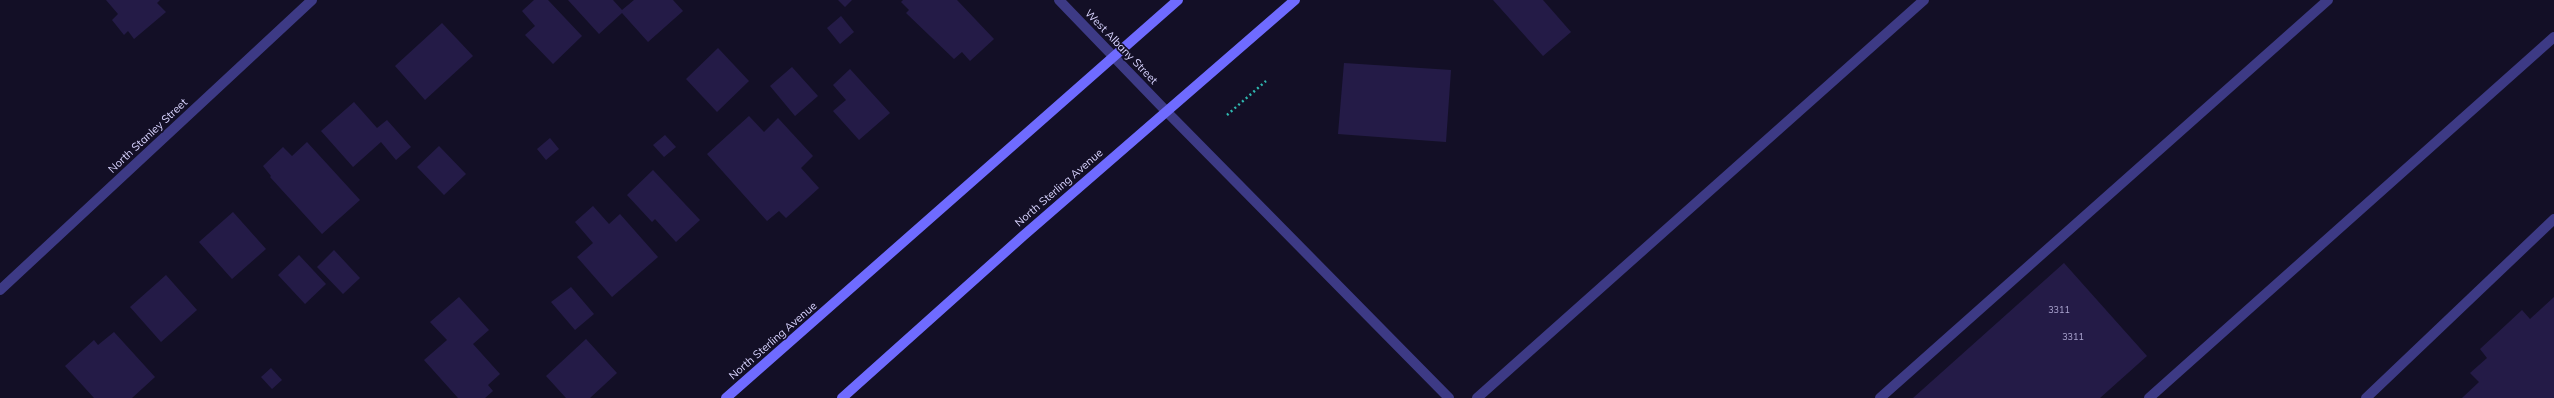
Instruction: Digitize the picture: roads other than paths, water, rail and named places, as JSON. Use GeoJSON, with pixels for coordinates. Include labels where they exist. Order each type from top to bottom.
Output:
{"type":"FeatureCollection","features":[{"type":"Feature","properties":{"kind":"main road","name":"North Sterling Avenue"},"geometry":{"type":"LineString","coordinates":[[726,398],[1178,0]]}},
{"type":"Feature","properties":{"kind":"main road","name":"North Sterling Avenue"},"geometry":{"type":"LineString","coordinates":[[842,398],[1166,111],[1295,0]]}},
{"type":"Feature","properties":{"kind":"street","name":"North Stanley Street"},"geometry":{"type":"LineString","coordinates":[[0,290],[312,0]]}},
{"type":"Feature","properties":{"kind":"street","name":"West Albany Street"},"geometry":{"type":"LineString","coordinates":[[1059,0],[1113,58],[1449,398]]}},
{"type":"Feature","properties":{"kind":"street"},"geometry":{"type":"LineString","coordinates":[[1477,398],[1924,0]]}},
{"type":"Feature","properties":{"kind":"street"},"geometry":{"type":"LineString","coordinates":[[1880,398],[2328,0]]}},
{"type":"Feature","properties":{"kind":"street"},"geometry":{"type":"LineString","coordinates":[[2149,398],[2554,37]]}},
{"type":"Feature","properties":{"kind":"street"},"geometry":{"type":"LineString","coordinates":[[2366,398],[2554,219]]}}]}
